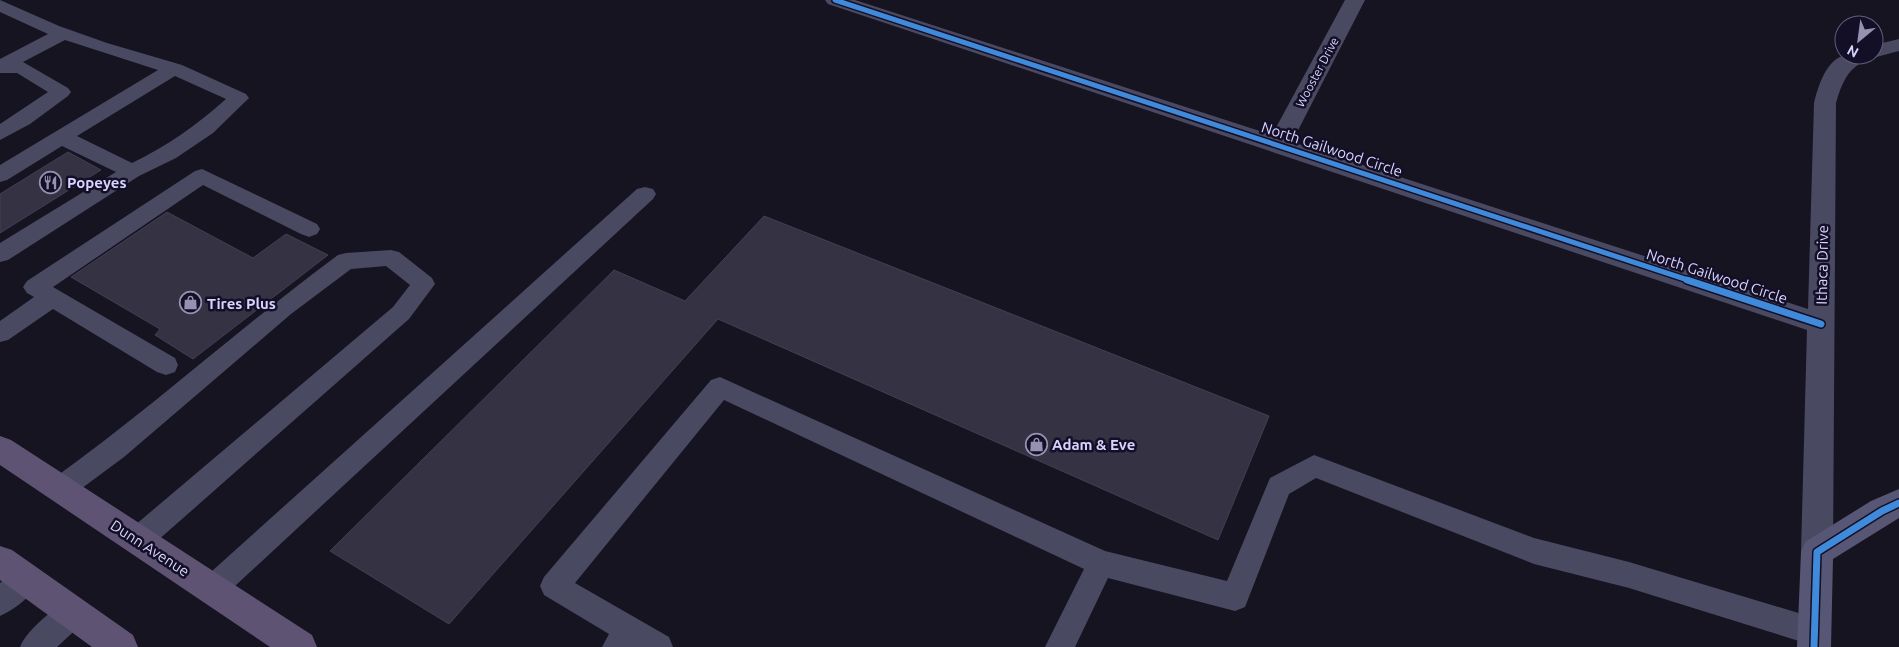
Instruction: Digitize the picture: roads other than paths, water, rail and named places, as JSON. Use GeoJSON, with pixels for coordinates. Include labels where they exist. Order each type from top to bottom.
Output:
{"type":"FeatureCollection","features":[{"type":"Feature","properties":{"kind":"main road","name":"Dunn Avenue"},"geometry":{"type":"LineString","coordinates":[[0,450],[300,647]]}},
{"type":"Feature","properties":{"kind":"main road"},"geometry":{"type":"LineString","coordinates":[[13,570],[121,647]]}},
{"type":"Feature","properties":{"kind":"street","name":"North Gailwood Circle"},"geometry":{"type":"LineString","coordinates":[[835,0],[875,6],[1279,145],[1821,324]]}},
{"type":"Feature","properties":{"kind":"street","name":"Wooster Drive"},"geometry":{"type":"LineString","coordinates":[[1279,145],[1355,0]]}},
{"type":"Feature","properties":{"kind":"street"},"geometry":{"type":"LineString","coordinates":[[1884,48],[1899,45]]}},
{"type":"Feature","properties":{"kind":"street","name":"Ithaca Drive"},"geometry":{"type":"LineString","coordinates":[[1817,552],[1826,103],[1832,77],[1843,65]]}},
{"type":"Feature","properties":{"kind":"street"},"geometry":{"type":"LineString","coordinates":[[1815,640],[1817,552],[1882,511],[1899,503]]}},
{"type":"Feature","properties":{"kind":"lane"},"geometry":{"type":"LineString","coordinates":[[0,5],[63,34],[100,48],[175,69],[239,98],[206,128],[168,153],[132,171],[0,254]]}},
{"type":"Feature","properties":{"kind":"lane"},"geometry":{"type":"LineString","coordinates":[[0,66],[63,34]]}},
{"type":"Feature","properties":{"kind":"lane"},"geometry":{"type":"LineString","coordinates":[[0,66],[21,67],[61,92],[23,120],[0,133]]}},
{"type":"Feature","properties":{"kind":"lane"},"geometry":{"type":"LineString","coordinates":[[0,175],[175,69]]}},
{"type":"Feature","properties":{"kind":"lane"},"geometry":{"type":"LineString","coordinates":[[61,137],[132,171]]}},
{"type":"Feature","properties":{"kind":"lane"},"geometry":{"type":"LineString","coordinates":[[166,365],[36,287],[202,176],[309,230]]}},
{"type":"Feature","properties":{"kind":"lane"},"geometry":{"type":"LineString","coordinates":[[212,589],[645,194]]}},
{"type":"Feature","properties":{"kind":"lane"},"geometry":{"type":"LineString","coordinates":[[60,490],[114,449],[282,308],[346,260],[391,258],[424,284],[401,313],[138,540]]}},
{"type":"Feature","properties":{"kind":"lane"},"geometry":{"type":"LineString","coordinates":[[0,333],[52,297]]}},
{"type":"Feature","properties":{"kind":"lane"},"geometry":{"type":"LineString","coordinates":[[658,647],[624,639],[554,586],[720,387],[1101,563],[1234,597],[1279,486],[1314,466],[1534,551],[1629,575],[1815,640]]}},
{"type":"Feature","properties":{"kind":"lane"},"geometry":{"type":"LineString","coordinates":[[1060,647],[1101,563]]}},
{"type":"Feature","properties":{"kind":"lane"},"geometry":{"type":"LineString","coordinates":[[0,602],[13,570]]}},
{"type":"Feature","properties":{"kind":"lane"},"geometry":{"type":"LineString","coordinates":[[35,647],[73,613]]}},
{"type":"Feature","properties":{"kind":"place","name":"Popeyes"},"geometry":{"type":"Point","coordinates":[51,182]}},
{"type":"Feature","properties":{"kind":"place","name":"Tires Plus"},"geometry":{"type":"Point","coordinates":[191,303]}},
{"type":"Feature","properties":{"kind":"place","name":"Adam & Eve"},"geometry":{"type":"Point","coordinates":[1036,444]}}]}
